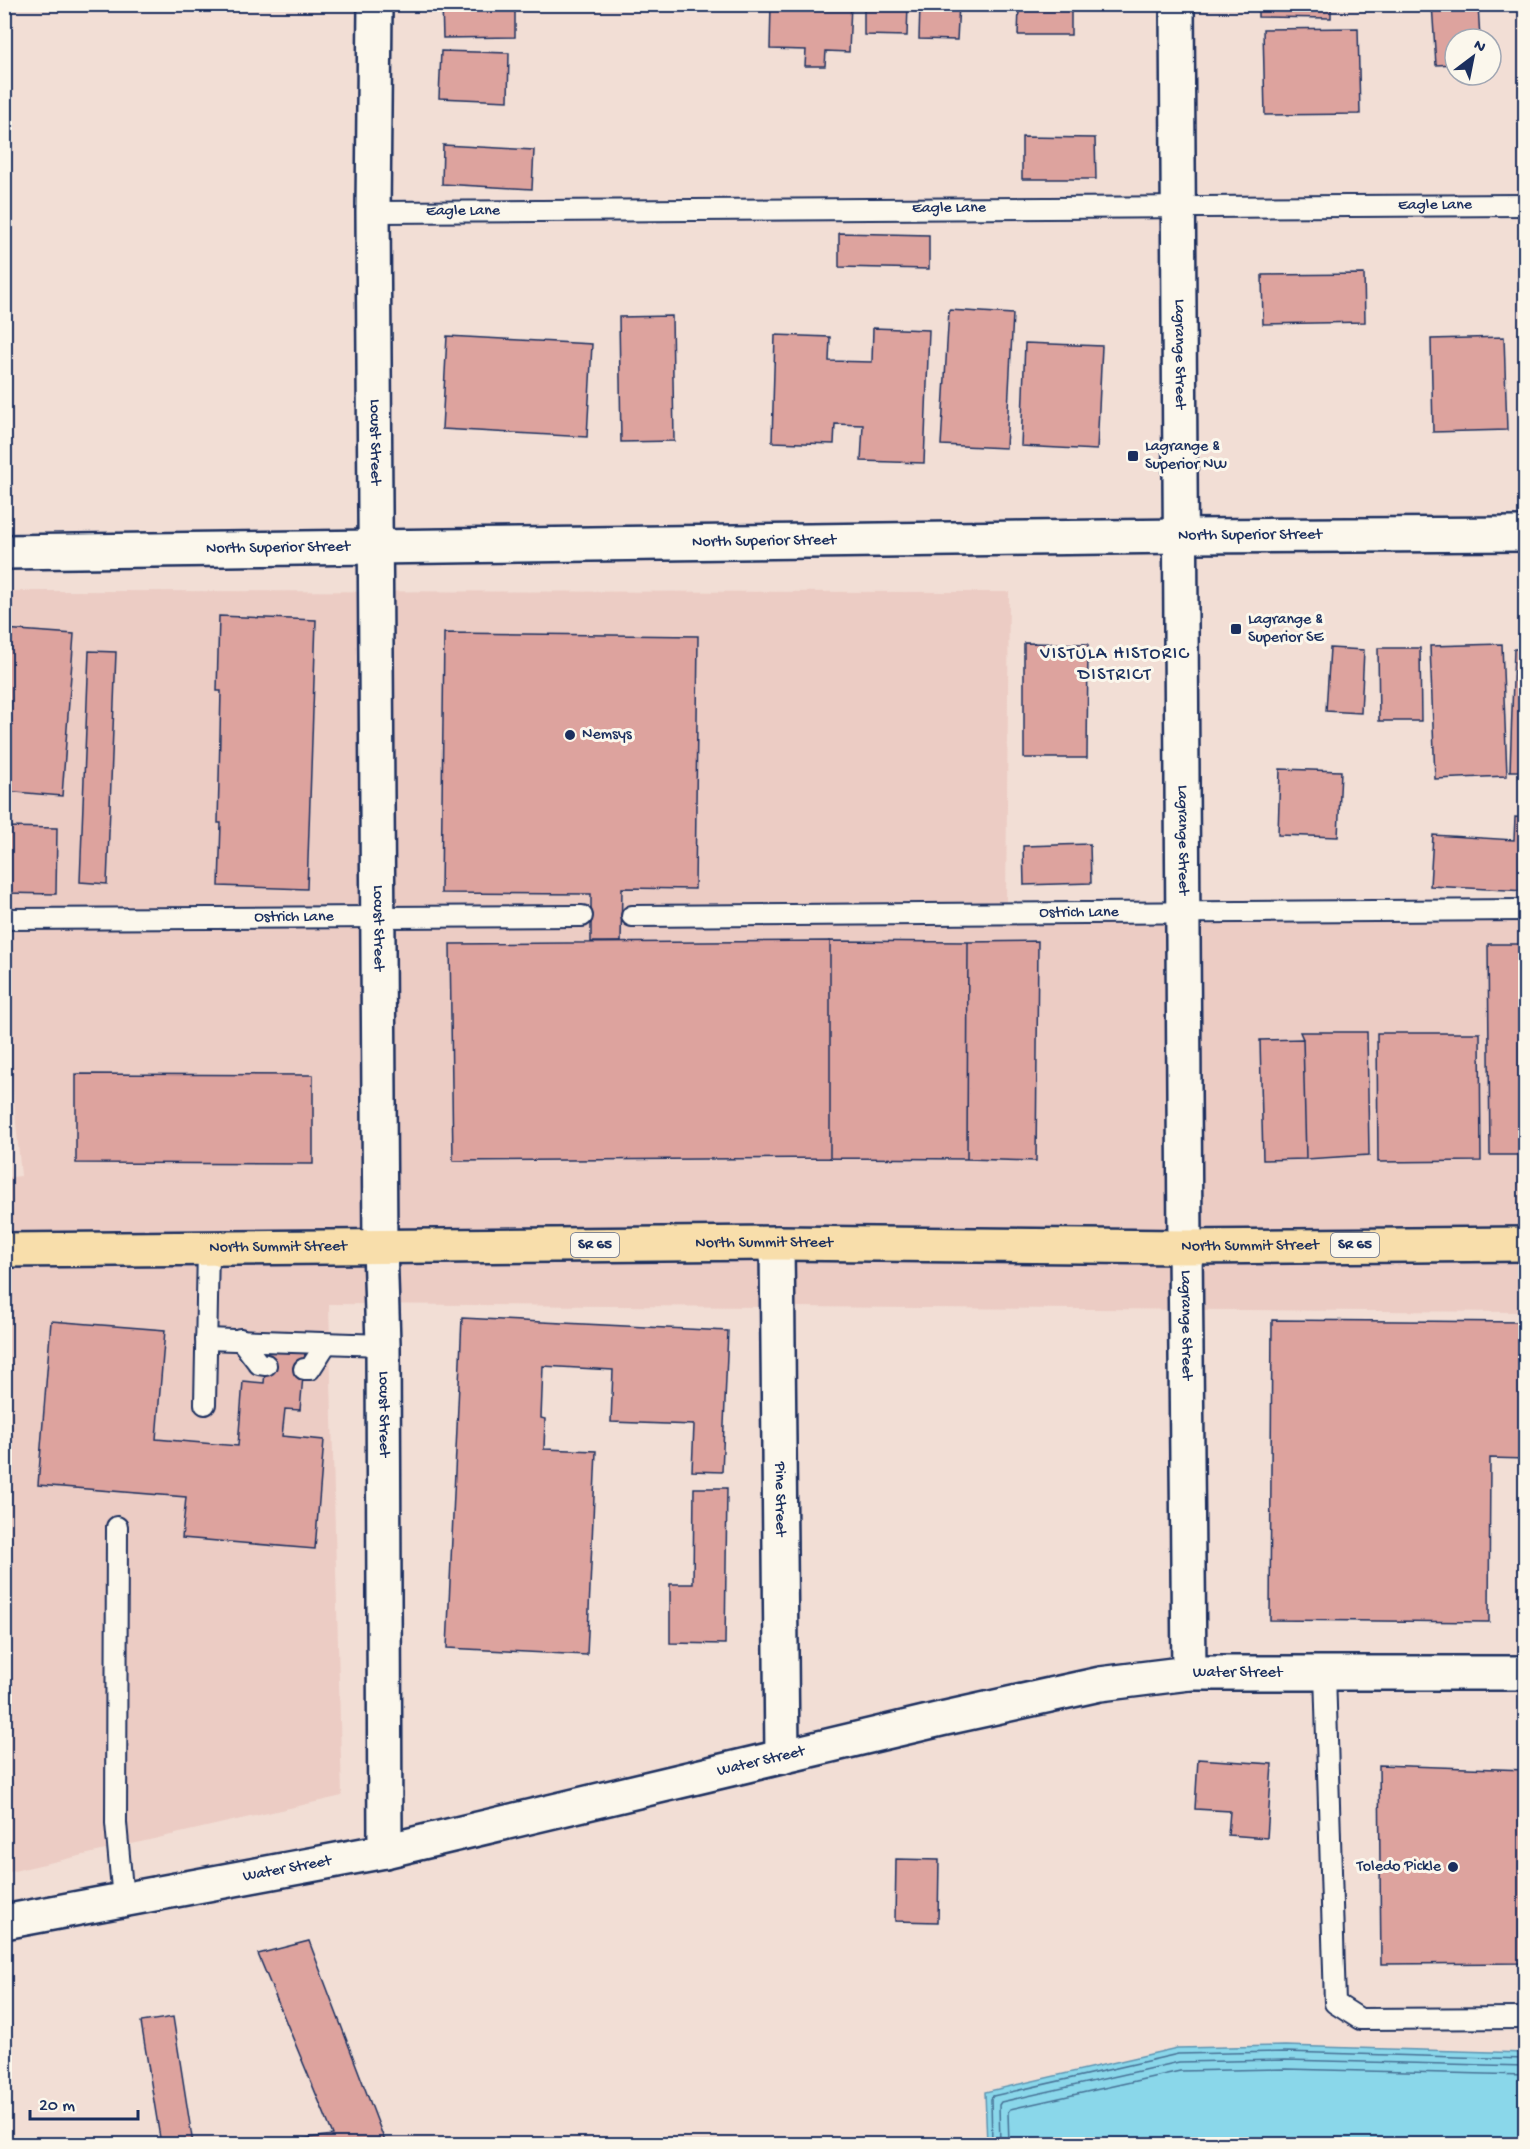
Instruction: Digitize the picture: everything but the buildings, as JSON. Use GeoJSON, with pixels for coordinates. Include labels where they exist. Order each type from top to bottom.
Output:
{"type":"FeatureCollection","features":[{"type":"Feature","properties":{"kind":"main road","name":"North Summit Street"},"geometry":{"type":"LineString","coordinates":[[4,1250],[777,1243],[1185,1247],[1526,1244]]}},
{"type":"Feature","properties":{"kind":"street","name":"Locust Street"},"geometry":{"type":"LineString","coordinates":[[375,4],[372,212],[380,1246],[383,1345],[385,1851]]}},
{"type":"Feature","properties":{"kind":"street","name":"Lagrange Street"},"geometry":{"type":"LineString","coordinates":[[1177,4],[1189,1673]]}},
{"type":"Feature","properties":{"kind":"street","name":"North Superior Street"},"geometry":{"type":"LineString","coordinates":[[4,552],[1181,536],[1526,534]]}},
{"type":"Feature","properties":{"kind":"street","name":"Pine Street"},"geometry":{"type":"LineString","coordinates":[[777,1243],[782,1757]]}},
{"type":"Feature","properties":{"kind":"street","name":"Water Street"},"geometry":{"type":"LineString","coordinates":[[4,1922],[385,1851],[1100,1684],[1189,1673],[1526,1673]]}},
{"type":"Feature","properties":{"kind":"lane","name":"Eagle Lane"},"geometry":{"type":"LineString","coordinates":[[372,212],[1526,205]]}},
{"type":"Feature","properties":{"kind":"lane","name":"Ostrich Lane"},"geometry":{"type":"LineString","coordinates":[[632,916],[1526,910]]}},
{"type":"Feature","properties":{"kind":"lane","name":"Ostrich Lane"},"geometry":{"type":"LineString","coordinates":[[4,919],[582,916]]}},
{"type":"Feature","properties":{"kind":"lane"},"geometry":{"type":"LineString","coordinates":[[205,1404],[208,1248]]}},
{"type":"Feature","properties":{"kind":"lane"},"geometry":{"type":"LineString","coordinates":[[206,1339],[383,1345]]}},
{"type":"Feature","properties":{"kind":"lane"},"geometry":{"type":"LineString","coordinates":[[240,1339],[259,1364],[266,1365]]}},
{"type":"Feature","properties":{"kind":"lane"},"geometry":{"type":"LineString","coordinates":[[304,1369],[310,1369],[326,1344]]}},
{"type":"Feature","properties":{"kind":"lane"},"geometry":{"type":"LineString","coordinates":[[117,1527],[117,1823],[123,1900]]}},
{"type":"Feature","properties":{"kind":"lane"},"geometry":{"type":"LineString","coordinates":[[1325,1673],[1335,2003],[1360,2019],[1526,2018]]}},
{"type":"Feature","properties":{"kind":"shaded area"},"geometry":{"type":"Polygon","coordinates":[[[4,591],[1009,592],[1006,906],[1525,903],[1525,1312],[329,1304],[342,1796],[5,1873],[4,1178],[21,1176],[4,993],[4,591]]]}},
{"type":"Feature","properties":{"kind":"water"},"geometry":{"type":"Polygon","coordinates":[[[1285,2046],[1525,2053],[1525,2144],[987,2144],[985,2092],[1177,2048],[1285,2046]]]}},
{"type":"Feature","properties":{"kind":"place","name":"Lagrange & Superior NW"},"geometry":{"type":"Point","coordinates":[1133,456]}},
{"type":"Feature","properties":{"kind":"place","name":"Lagrange & Superior SE"},"geometry":{"type":"Point","coordinates":[1236,629]}},
{"type":"Feature","properties":{"kind":"place","name":"Nemsys"},"geometry":{"type":"Point","coordinates":[570,735]}},
{"type":"Feature","properties":{"kind":"place","name":"Toledo Pickle"},"geometry":{"type":"Point","coordinates":[1453,1867]}},
{"type":"Feature","properties":{"kind":"district","name":"VISTULA HISTORIC DISTRICT"},"geometry":{"type":"Point","coordinates":[1115,664]}}]}
